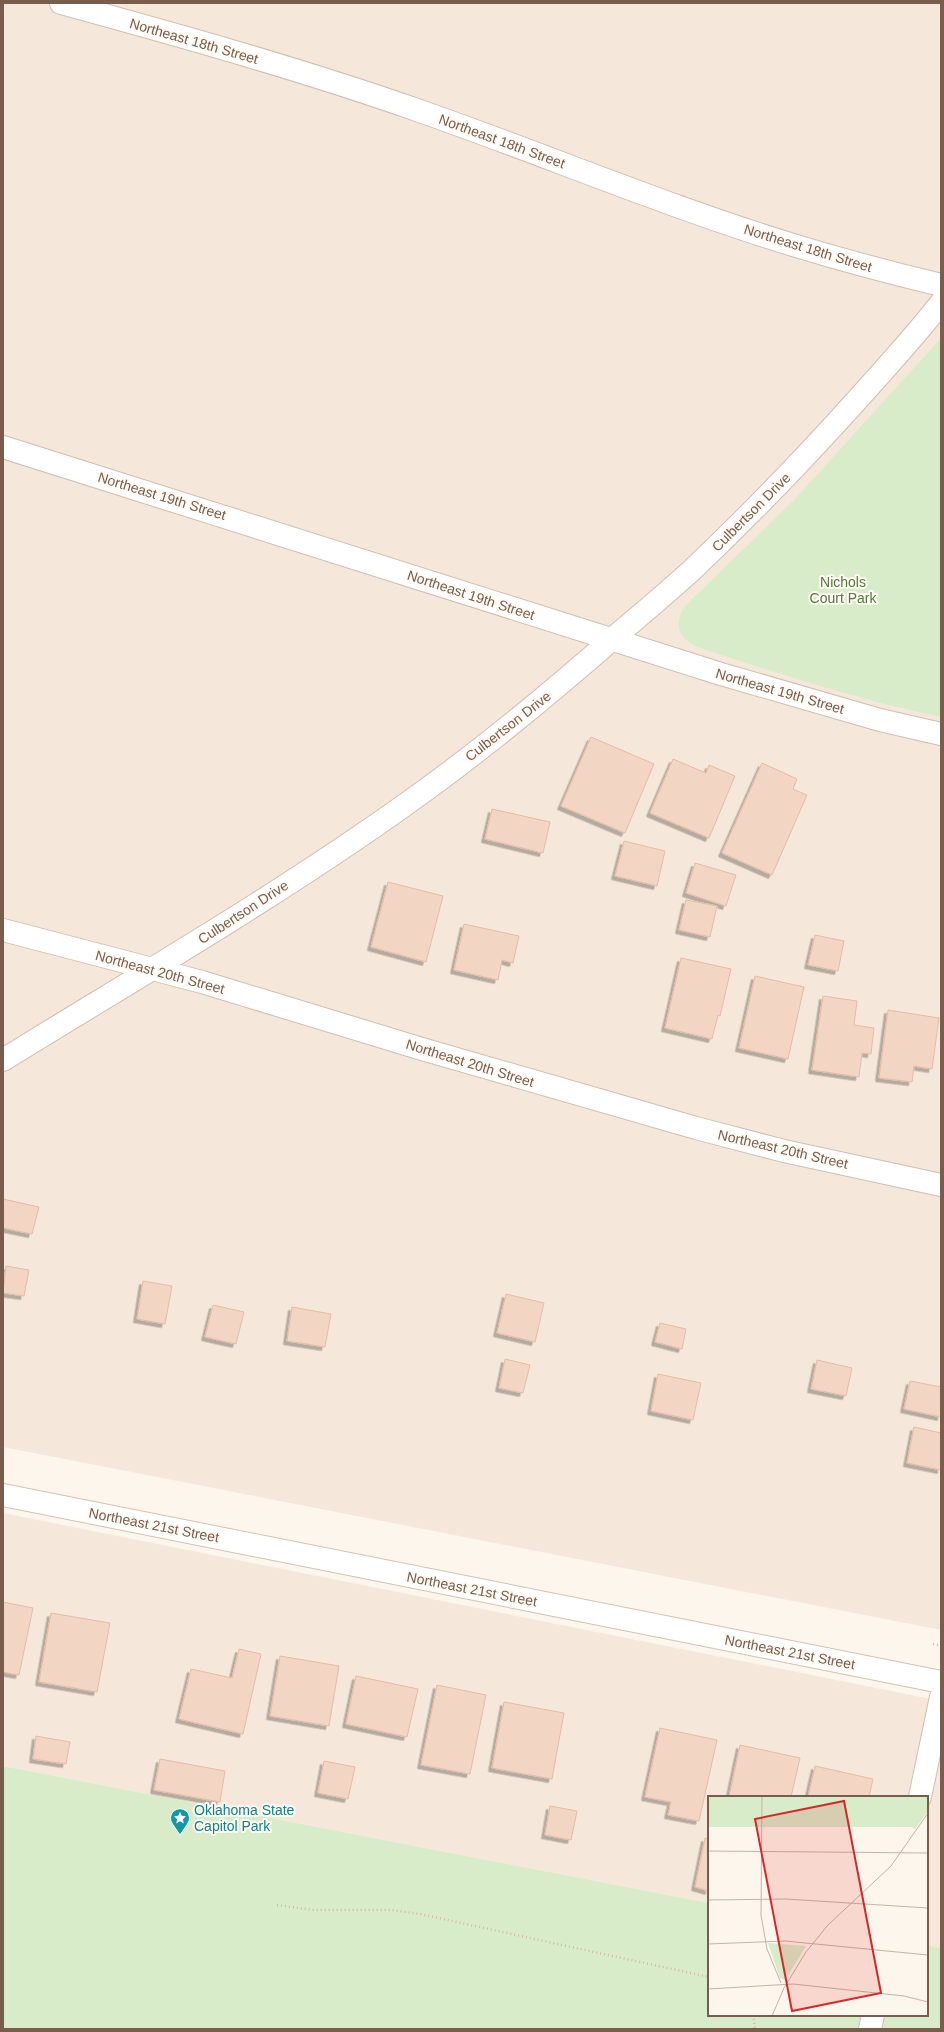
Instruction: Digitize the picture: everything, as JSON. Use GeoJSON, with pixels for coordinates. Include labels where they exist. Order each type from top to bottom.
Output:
{"type":"FeatureCollection","features":[{"type":"Feature","properties":{"kind":"street","name":"Northeast 18th Street"},"geometry":{"type":"LineString","coordinates":[[61,3],[213,45],[362,92],[416,110],[756,233],[880,270],[941,285]]}},
{"type":"Feature","properties":{"kind":"street","name":"Culbertson Drive"},"geometry":{"type":"LineString","coordinates":[[3,1060],[154,969],[320,862],[408,803],[551,692],[689,572],[804,458],[917,333],[941,303]]}},
{"type":"Feature","properties":{"kind":"street","name":"Northeast 19th Street"},"geometry":{"type":"LineString","coordinates":[[3,447],[803,699],[880,720],[941,734]]}},
{"type":"Feature","properties":{"kind":"street","name":"Northeast 20th Street"},"geometry":{"type":"LineString","coordinates":[[3,930],[202,982],[474,1064],[696,1128],[784,1151],[941,1185]]}},
{"type":"Feature","properties":{"kind":"street","name":"Northeast 21st Street"},"geometry":{"type":"LineString","coordinates":[[3,1495],[941,1682]]}},
{"type":"Feature","properties":{"kind":"street"},"geometry":{"type":"LineString","coordinates":[[920,1796],[941,1697]]}},
{"type":"Feature","properties":{"kind":"street"},"geometry":{"type":"LineString","coordinates":[[870,2029],[873,2016]]}},
{"type":"Feature","properties":{"kind":"path"},"geometry":{"type":"LineString","coordinates":[[933,1644],[941,1646]]}},
{"type":"Feature","properties":{"kind":"path"},"geometry":{"type":"LineString","coordinates":[[277,1905],[313,1910],[391,1910],[420,1914],[708,1977]]}},
{"type":"Feature","properties":{"kind":"path"},"geometry":{"type":"LineString","coordinates":[[753,2016],[755,2029]]}},
{"type":"Feature","properties":{"kind":"shaded area"},"geometry":{"type":"Polygon","coordinates":[[[3,3],[941,3],[941,1630],[3,1447],[3,3]]]}},
{"type":"Feature","properties":{"kind":"shaded area"},"geometry":{"type":"Polygon","coordinates":[[[3,1513],[941,1701],[941,1948],[928,1945],[928,1796],[708,1796],[708,1903],[3,1766],[3,1513]]]}},
{"type":"Feature","properties":{"kind":"green space","name":"Nichols Court Park"},"geometry":{"type":"Polygon","coordinates":[[[941,338],[941,717],[879,703],[757,667],[697,647],[685,639],[679,630],[679,619],[685,606],[795,499],[941,338]]]}},
{"type":"Feature","properties":{"kind":"green space","name":"Oklahoma State Capitol Park"},"geometry":{"type":"Polygon","coordinates":[[[3,1766],[708,1903],[708,2016],[928,2016],[928,1945],[941,1948],[941,2029],[3,2029],[3,1766]]]}},
{"type":"Feature","properties":{"kind":"building"},"geometry":{"type":"Polygon","coordinates":[[[591,737],[654,764],[625,833],[561,806],[591,737]]]}},
{"type":"Feature","properties":{"kind":"building"},"geometry":{"type":"Polygon","coordinates":[[[673,759],[706,773],[709,765],[735,776],[709,838],[650,813],[673,759]]]}},
{"type":"Feature","properties":{"kind":"building"},"geometry":{"type":"Polygon","coordinates":[[[762,763],[797,779],[793,789],[807,795],[772,875],[722,853],[762,763]]]}},
{"type":"Feature","properties":{"kind":"building"},"geometry":{"type":"Polygon","coordinates":[[[492,809],[550,822],[543,853],[485,839],[492,809]]]}},
{"type":"Feature","properties":{"kind":"building"},"geometry":{"type":"Polygon","coordinates":[[[624,841],[665,851],[657,886],[615,876],[624,841]]]}},
{"type":"Feature","properties":{"kind":"building"},"geometry":{"type":"Polygon","coordinates":[[[695,863],[736,875],[726,906],[686,893],[695,863]]]}},
{"type":"Feature","properties":{"kind":"building"},"geometry":{"type":"Polygon","coordinates":[[[388,882],[443,896],[426,962],[371,947],[388,882]]]}},
{"type":"Feature","properties":{"kind":"building"},"geometry":{"type":"Polygon","coordinates":[[[686,900],[717,906],[710,937],[679,930],[686,900]]]}},
{"type":"Feature","properties":{"kind":"building"},"geometry":{"type":"Polygon","coordinates":[[[464,924],[519,936],[513,963],[502,960],[498,980],[454,970],[464,924]]]}},
{"type":"Feature","properties":{"kind":"building"},"geometry":{"type":"Polygon","coordinates":[[[815,935],[844,941],[838,971],[808,965],[815,935]]]}},
{"type":"Feature","properties":{"kind":"building"},"geometry":{"type":"Polygon","coordinates":[[[681,958],[731,969],[720,1016],[718,1015],[712,1039],[665,1028],[681,958]]]}},
{"type":"Feature","properties":{"kind":"building"},"geometry":{"type":"Polygon","coordinates":[[[755,976],[804,987],[788,1059],[739,1048],[755,976]]]}},
{"type":"Feature","properties":{"kind":"building"},"geometry":{"type":"Polygon","coordinates":[[[823,996],[857,1001],[854,1025],[874,1028],[871,1054],[862,1053],[859,1077],[812,1070],[823,996]]]}},
{"type":"Feature","properties":{"kind":"building"},"geometry":{"type":"Polygon","coordinates":[[[888,1010],[939,1018],[932,1069],[914,1066],[912,1082],[879,1078],[888,1010]]]}},
{"type":"Feature","properties":{"kind":"building"},"geometry":{"type":"Polygon","coordinates":[[[3,1199],[39,1207],[32,1234],[3,1228],[3,1199]]]}},
{"type":"Feature","properties":{"kind":"building"},"geometry":{"type":"Polygon","coordinates":[[[6,1266],[29,1270],[24,1296],[3,1293],[6,1266]]]}},
{"type":"Feature","properties":{"kind":"building"},"geometry":{"type":"Polygon","coordinates":[[[143,1281],[172,1286],[165,1324],[137,1319],[143,1281]]]}},
{"type":"Feature","properties":{"kind":"building"},"geometry":{"type":"Polygon","coordinates":[[[506,1294],[544,1303],[535,1342],[497,1333],[506,1294]]]}},
{"type":"Feature","properties":{"kind":"building"},"geometry":{"type":"Polygon","coordinates":[[[213,1305],[244,1312],[236,1344],[205,1337],[213,1305]]]}},
{"type":"Feature","properties":{"kind":"building"},"geometry":{"type":"Polygon","coordinates":[[[292,1307],[331,1314],[325,1347],[287,1341],[292,1307]]]}},
{"type":"Feature","properties":{"kind":"building"},"geometry":{"type":"Polygon","coordinates":[[[660,1323],[686,1329],[682,1349],[655,1342],[660,1323]]]}},
{"type":"Feature","properties":{"kind":"building"},"geometry":{"type":"Polygon","coordinates":[[[505,1359],[530,1365],[523,1393],[499,1388],[505,1359]]]}},
{"type":"Feature","properties":{"kind":"building"},"geometry":{"type":"Polygon","coordinates":[[[817,1360],[852,1368],[846,1396],[811,1389],[817,1360]]]}},
{"type":"Feature","properties":{"kind":"building"},"geometry":{"type":"Polygon","coordinates":[[[658,1374],[701,1383],[693,1420],[651,1411],[658,1374]]]}},
{"type":"Feature","properties":{"kind":"building"},"geometry":{"type":"Polygon","coordinates":[[[910,1381],[941,1387],[941,1417],[904,1409],[910,1381]]]}},
{"type":"Feature","properties":{"kind":"building"},"geometry":{"type":"Polygon","coordinates":[[[914,1427],[941,1433],[941,1470],[907,1463],[914,1427]]]}},
{"type":"Feature","properties":{"kind":"building"},"geometry":{"type":"Polygon","coordinates":[[[3,1602],[33,1608],[19,1675],[3,1672],[3,1602]]]}},
{"type":"Feature","properties":{"kind":"building"},"geometry":{"type":"Polygon","coordinates":[[[51,1613],[110,1623],[97,1692],[39,1682],[51,1613]]]}},
{"type":"Feature","properties":{"kind":"building"},"geometry":{"type":"Polygon","coordinates":[[[239,1649],[261,1654],[243,1734],[179,1719],[191,1669],[232,1678],[239,1649]]]}},
{"type":"Feature","properties":{"kind":"building"},"geometry":{"type":"Polygon","coordinates":[[[280,1656],[339,1666],[329,1726],[270,1716],[280,1656]]]}},
{"type":"Feature","properties":{"kind":"building"},"geometry":{"type":"Polygon","coordinates":[[[356,1676],[418,1689],[407,1737],[346,1724],[356,1676]]]}},
{"type":"Feature","properties":{"kind":"building"},"geometry":{"type":"Polygon","coordinates":[[[437,1685],[486,1695],[470,1774],[421,1765],[437,1685]]]}},
{"type":"Feature","properties":{"kind":"building"},"geometry":{"type":"Polygon","coordinates":[[[504,1702],[564,1713],[552,1779],[492,1768],[504,1702]]]}},
{"type":"Feature","properties":{"kind":"building"},"geometry":{"type":"Polygon","coordinates":[[[660,1728],[717,1740],[699,1821],[668,1815],[671,1802],[645,1797],[660,1728]]]}},
{"type":"Feature","properties":{"kind":"building"},"geometry":{"type":"Polygon","coordinates":[[[36,1736],[70,1742],[66,1764],[33,1759],[36,1736]]]}},
{"type":"Feature","properties":{"kind":"building"},"geometry":{"type":"Polygon","coordinates":[[[740,1745],[800,1758],[791,1796],[729,1796],[740,1745]]]}},
{"type":"Feature","properties":{"kind":"building"},"geometry":{"type":"Polygon","coordinates":[[[160,1759],[225,1771],[220,1802],[154,1790],[160,1759]]]}},
{"type":"Feature","properties":{"kind":"building"},"geometry":{"type":"Polygon","coordinates":[[[324,1761],[355,1767],[348,1799],[318,1793],[324,1761]]]}},
{"type":"Feature","properties":{"kind":"building"},"geometry":{"type":"Polygon","coordinates":[[[815,1766],[873,1779],[869,1796],[808,1796],[815,1766]]]}},
{"type":"Feature","properties":{"kind":"building"},"geometry":{"type":"Polygon","coordinates":[[[550,1806],[577,1811],[571,1840],[545,1835],[550,1806]]]}},
{"type":"Feature","properties":{"kind":"building"},"geometry":{"type":"Polygon","coordinates":[[[705,1838],[708,1839],[708,1891],[695,1887],[705,1838]]]}},
{"type":"Feature","properties":{"kind":"place","name":"Oklahoma State Capitol Park"},"geometry":{"type":"Point","coordinates":[180,1835]}}]}
